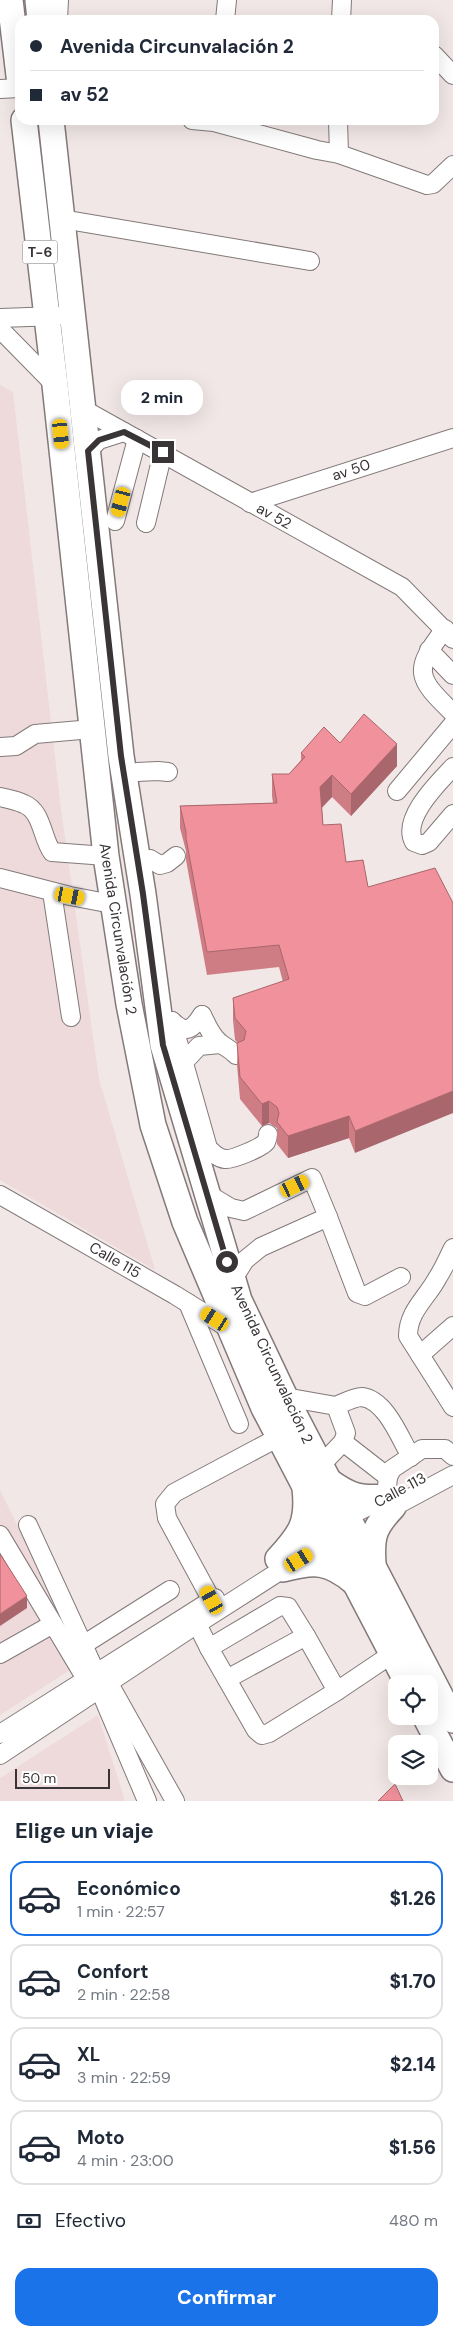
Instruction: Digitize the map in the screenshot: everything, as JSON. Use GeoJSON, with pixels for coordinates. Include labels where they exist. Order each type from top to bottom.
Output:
{"type":"FeatureCollection","features":[{"type":"Feature","properties":{"kind":"highway"},"geometry":{"type":"LineString","coordinates":[[10,0],[15,43]]}},
{"type":"Feature","properties":{"kind":"highway"},"geometry":{"type":"LineString","coordinates":[[38,0],[40,15]]}},
{"type":"Feature","properties":{"kind":"highway","name":"Avenida Circunvalación 2"},"geometry":{"type":"LineString","coordinates":[[25,125],[48,316],[112,904],[154,1125],[185,1222],[228,1328],[279,1436],[305,1486],[373,1566],[453,1720]]}},
{"type":"Feature","properties":{"kind":"highway","name":"Avenida Circunvalación 2"},"geometry":{"type":"LineString","coordinates":[[52,125],[121,756],[143,894],[163,1045],[239,1300],[285,1397],[325,1473],[355,1582],[403,1675]]}},
{"type":"Feature","properties":{"kind":"highway","name":"T-6"},"geometry":{"type":"LineString","coordinates":[[325,1473],[346,1494],[357,1498],[389,1494]]}},
{"type":"Feature","properties":{"kind":"highway"},"geometry":{"type":"LineString","coordinates":[[280,1564],[304,1524],[307,1509],[305,1486]]}},
{"type":"Feature","properties":{"kind":"highway"},"geometry":{"type":"LineString","coordinates":[[373,1566],[372,1544],[374,1533],[381,1520],[389,1494]]}},
{"type":"Feature","properties":{"kind":"highway","name":"T-6"},"geometry":{"type":"LineString","coordinates":[[280,1564],[328,1564],[340,1569],[355,1582]]}},
{"type":"Feature","properties":{"kind":"highway"},"geometry":{"type":"LineString","coordinates":[[430,1725],[453,1769]]}},
{"type":"Feature","properties":{"kind":"street"},"geometry":{"type":"LineString","coordinates":[[58,15],[59,0]]}},
{"type":"Feature","properties":{"kind":"street"},"geometry":{"type":"LineString","coordinates":[[226,15],[227,0]]}},
{"type":"Feature","properties":{"kind":"street"},"geometry":{"type":"LineString","coordinates":[[341,15],[342,0]]}},
{"type":"Feature","properties":{"kind":"street"},"geometry":{"type":"LineString","coordinates":[[439,60],[453,74]]}},
{"type":"Feature","properties":{"kind":"street"},"geometry":{"type":"LineString","coordinates":[[0,89],[15,87]]}},
{"type":"Feature","properties":{"kind":"street"},"geometry":{"type":"LineString","coordinates":[[228,125],[317,150],[340,154],[427,185],[433,184],[453,165]]}},
{"type":"Feature","properties":{"kind":"street"},"geometry":{"type":"LineString","coordinates":[[338,125],[340,154]]}},
{"type":"Feature","properties":{"kind":"street"},"geometry":{"type":"LineString","coordinates":[[62,219],[310,261]]}},
{"type":"Feature","properties":{"kind":"street"},"geometry":{"type":"LineString","coordinates":[[0,318],[73,314]]}},
{"type":"Feature","properties":{"kind":"street"},"geometry":{"type":"LineString","coordinates":[[0,329],[55,385]]}},
{"type":"Feature","properties":{"kind":"street","name":"av 52"},"geometry":{"type":"LineString","coordinates":[[83,409],[402,587],[449,634]]}},
{"type":"Feature","properties":{"kind":"street"},"geometry":{"type":"LineString","coordinates":[[88,451],[99,440],[131,436],[115,521]]}},
{"type":"Feature","properties":{"kind":"street","name":"av 50"},"geometry":{"type":"LineString","coordinates":[[250,503],[453,438]]}},
{"type":"Feature","properties":{"kind":"street"},"geometry":{"type":"LineString","coordinates":[[146,522],[163,452]]}},
{"type":"Feature","properties":{"kind":"street"},"geometry":{"type":"LineString","coordinates":[[449,634],[429,650],[424,664],[424,681],[453,714]]}},
{"type":"Feature","properties":{"kind":"street"},"geometry":{"type":"LineString","coordinates":[[429,650],[453,675]]}},
{"type":"Feature","properties":{"kind":"street"},"geometry":{"type":"LineString","coordinates":[[397,791],[453,724]]}},
{"type":"Feature","properties":{"kind":"street"},"geometry":{"type":"LineString","coordinates":[[0,747],[16,746],[35,734],[92,730]]}},
{"type":"Feature","properties":{"kind":"street"},"geometry":{"type":"LineString","coordinates":[[425,757],[451,774],[414,815],[410,830],[414,842],[422,845],[429,842],[453,814]]}},
{"type":"Feature","properties":{"kind":"street"},"geometry":{"type":"LineString","coordinates":[[136,772],[168,772]]}},
{"type":"Feature","properties":{"kind":"street"},"geometry":{"type":"LineString","coordinates":[[0,797],[25,804],[32,809],[38,818],[52,852],[106,856]]}},
{"type":"Feature","properties":{"kind":"street"},"geometry":{"type":"LineString","coordinates":[[151,867],[160,864],[177,863]]}},
{"type":"Feature","properties":{"kind":"street"},"geometry":{"type":"LineString","coordinates":[[0,878],[52,892],[112,904]]}},
{"type":"Feature","properties":{"kind":"street"},"geometry":{"type":"LineString","coordinates":[[52,892],[71,1017]]}},
{"type":"Feature","properties":{"kind":"street"},"geometry":{"type":"LineString","coordinates":[[236,1055],[232,1049],[220,1044],[211,1034],[202,1015],[196,1026],[187,1029],[179,1028],[172,1021],[208,1148],[215,1155],[225,1159],[235,1157],[262,1145],[266,1141],[268,1134]]}},
{"type":"Feature","properties":{"kind":"street"},"geometry":{"type":"LineString","coordinates":[[184,1062],[199,1046],[220,1044]]}},
{"type":"Feature","properties":{"kind":"street"},"geometry":{"type":"LineString","coordinates":[[206,1193],[231,1208],[244,1211],[312,1178],[356,1293],[365,1296],[401,1277]]}},
{"type":"Feature","properties":{"kind":"street","name":"Calle 115"},"geometry":{"type":"LineString","coordinates":[[0,1195],[228,1328]]}},
{"type":"Feature","properties":{"kind":"street"},"geometry":{"type":"LineString","coordinates":[[233,1279],[246,1260],[261,1247],[328,1217]]}},
{"type":"Feature","properties":{"kind":"street"},"geometry":{"type":"LineString","coordinates":[[453,1248],[438,1278],[415,1309],[408,1323],[408,1336],[453,1407]]}},
{"type":"Feature","properties":{"kind":"street"},"geometry":{"type":"LineString","coordinates":[[188,1303],[239,1424]]}},
{"type":"Feature","properties":{"kind":"street"},"geometry":{"type":"LineString","coordinates":[[420,1356],[453,1326]]}},
{"type":"Feature","properties":{"kind":"street"},"geometry":{"type":"LineString","coordinates":[[285,1397],[336,1406],[360,1397],[370,1400],[381,1407],[411,1457]]}},
{"type":"Feature","properties":{"kind":"street"},"geometry":{"type":"LineString","coordinates":[[325,1473],[343,1442],[346,1430],[336,1406]]}},
{"type":"Feature","properties":{"kind":"street"},"geometry":{"type":"LineString","coordinates":[[212,1600],[167,1518],[165,1504],[174,1493],[279,1436]]}},
{"type":"Feature","properties":{"kind":"street"},"geometry":{"type":"LineString","coordinates":[[343,1442],[389,1494]]}},
{"type":"Feature","properties":{"kind":"street"},"geometry":{"type":"LineString","coordinates":[[389,1494],[392,1469],[422,1449],[445,1449],[453,1456]]}},
{"type":"Feature","properties":{"kind":"street","name":"Calle 113"},"geometry":{"type":"LineString","coordinates":[[280,1564],[340,1528],[389,1494],[453,1462]]}},
{"type":"Feature","properties":{"kind":"street","name":"Calle 113"},"geometry":{"type":"LineString","coordinates":[[389,1494],[453,1476]]}},
{"type":"Feature","properties":{"kind":"street"},"geometry":{"type":"LineString","coordinates":[[28,1525],[83,1645],[147,1801]]}},
{"type":"Feature","properties":{"kind":"street"},"geometry":{"type":"LineString","coordinates":[[0,1535],[53,1624],[97,1681],[175,1801]]}},
{"type":"Feature","properties":{"kind":"street"},"geometry":{"type":"LineString","coordinates":[[0,1755],[97,1681],[212,1600],[280,1564]]}},
{"type":"Feature","properties":{"kind":"street"},"geometry":{"type":"LineString","coordinates":[[0,1734],[198,1624],[280,1564]]}},
{"type":"Feature","properties":{"kind":"street"},"geometry":{"type":"LineString","coordinates":[[83,1645],[170,1590]]}},
{"type":"Feature","properties":{"kind":"street"},"geometry":{"type":"LineString","coordinates":[[209,1648],[280,1606],[288,1607],[337,1691]]}},
{"type":"Feature","properties":{"kind":"street"},"geometry":{"type":"LineString","coordinates":[[0,1654],[53,1624]]}},
{"type":"Feature","properties":{"kind":"street"},"geometry":{"type":"LineString","coordinates":[[198,1624],[209,1648],[256,1730],[262,1735],[270,1733],[392,1654]]}},
{"type":"Feature","properties":{"kind":"street"},"geometry":{"type":"LineString","coordinates":[[227,1679],[306,1636]]}},
{"type":"Feature","properties":{"kind":"shaded area"},"geometry":{"type":"Polygon","coordinates":[[[0,385],[13,392],[61,809],[99,1079],[155,1270],[0,1180],[0,385]]]}},
{"type":"Feature","properties":{"kind":"shaded area"},"geometry":{"type":"Polygon","coordinates":[[[0,1490],[84,1661],[0,1715],[0,1490]]]}},
{"type":"Feature","properties":{"kind":"shaded area"},"geometry":{"type":"Polygon","coordinates":[[[98,1715],[125,1801],[0,1801],[0,1778],[98,1715]]]}},
{"type":"Feature","properties":{"kind":"building"},"geometry":{"type":"Polygon","coordinates":[[[364,714],[397,744],[351,794],[332,775],[320,787],[323,825],[341,824],[346,862],[363,860],[368,887],[435,868],[453,903],[453,1091],[355,1131],[349,1116],[288,1136],[277,1122],[279,1113],[277,1107],[269,1101],[262,1104],[240,1077],[237,1043],[244,1040],[246,1031],[235,1018],[233,998],[289,979],[279,945],[207,952],[180,806],[277,803],[272,774],[289,774],[305,757],[301,753],[324,727],[340,743],[364,714]]]}},
{"type":"Feature","properties":{"kind":"building"},"geometry":{"type":"Polygon","coordinates":[[[0,1554],[27,1596],[0,1614],[0,1554]]]}},
{"type":"Feature","properties":{"kind":"building"},"geometry":{"type":"Polygon","coordinates":[[[395,1785],[403,1801],[378,1801],[395,1785]]]}},
{"type":"Feature","properties":{"kind":"route"},"geometry":{"type":"LineString","coordinates":[[163,452],[124,432],[99,440],[88,451],[121,756],[143,894],[163,1045],[227,1262]]}}]}
